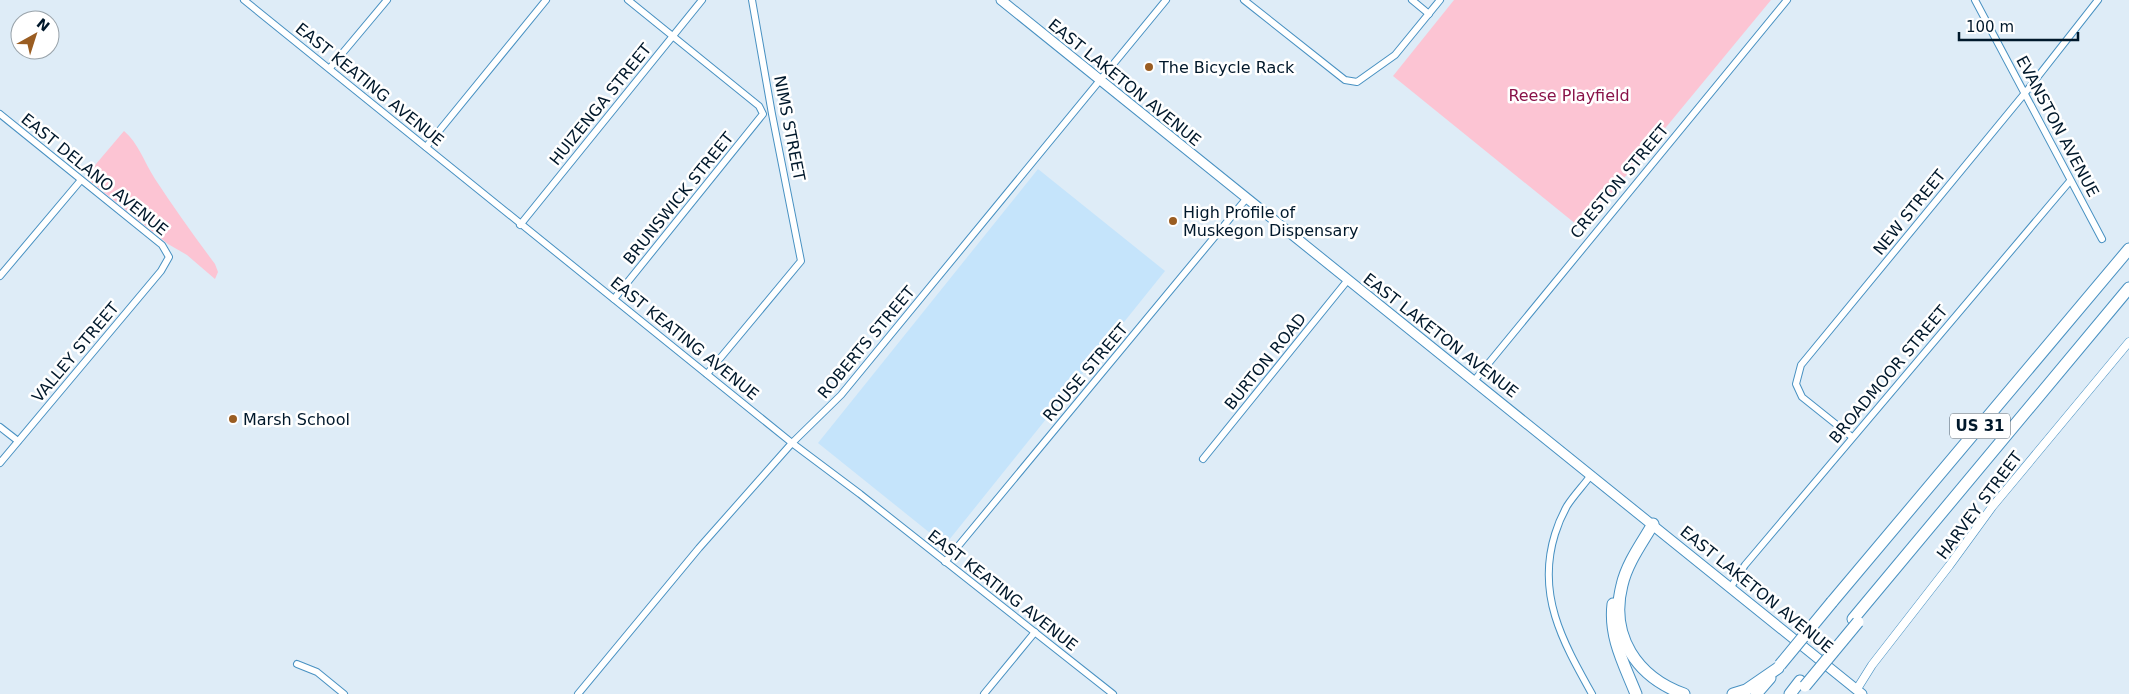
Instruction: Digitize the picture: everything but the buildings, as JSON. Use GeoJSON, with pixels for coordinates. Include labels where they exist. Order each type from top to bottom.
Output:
{"type":"FeatureCollection","features":[{"type":"Feature","properties":{"kind":"highway","name":"US 31"},"geometry":{"type":"LineString","coordinates":[[1756,694],[2129,249]]}},
{"type":"Feature","properties":{"kind":"highway","name":"US 31"},"geometry":{"type":"LineString","coordinates":[[1790,694],[1802,687],[1898,564],[2129,288]]}},
{"type":"Feature","properties":{"kind":"highway"},"geometry":{"type":"LineString","coordinates":[[1636,694],[1615,642],[1611,619],[1613,599],[1622,568],[1631,551],[1653,524]]}},
{"type":"Feature","properties":{"kind":"highway"},"geometry":{"type":"LineString","coordinates":[[1653,524],[1628,567],[1622,584],[1618,602],[1621,630],[1626,645],[1641,668],[1660,684],[1684,694]]}},
{"type":"Feature","properties":{"kind":"highway"},"geometry":{"type":"LineString","coordinates":[[1733,694],[1746,690],[1779,667]]}},
{"type":"Feature","properties":{"kind":"main road","name":"EAST LAKETON AVENUE"},"geometry":{"type":"LineString","coordinates":[[1001,0],[1859,692]]}},
{"type":"Feature","properties":{"kind":"street","name":"EAST KEATING AVENUE"},"geometry":{"type":"LineString","coordinates":[[244,0],[792,443],[1113,694]]}},
{"type":"Feature","properties":{"kind":"street"},"geometry":{"type":"LineString","coordinates":[[330,68],[387,0]]}},
{"type":"Feature","properties":{"kind":"street"},"geometry":{"type":"LineString","coordinates":[[426,148],[546,0]]}},
{"type":"Feature","properties":{"kind":"street"},"geometry":{"type":"LineString","coordinates":[[628,0],[672,36]]}},
{"type":"Feature","properties":{"kind":"street","name":"HUIZENGA STREET"},"geometry":{"type":"LineString","coordinates":[[520,225],[702,0]]}},
{"type":"Feature","properties":{"kind":"street","name":"NIMS STREET"},"geometry":{"type":"LineString","coordinates":[[708,374],[801,261],[752,0]]}},
{"type":"Feature","properties":{"kind":"street","name":"ROBERTS STREET"},"geometry":{"type":"LineString","coordinates":[[578,694],[699,548],[792,443],[841,395],[1166,0]]}},
{"type":"Feature","properties":{"kind":"street"},"geometry":{"type":"LineString","coordinates":[[1244,0],[1345,80],[1357,82],[1395,55],[1440,0]]}},
{"type":"Feature","properties":{"kind":"street"},"geometry":{"type":"LineString","coordinates":[[1412,0],[1429,14]]}},
{"type":"Feature","properties":{"kind":"street","name":"CRESTON STREET"},"geometry":{"type":"LineString","coordinates":[[1474,380],[1787,0]]}},
{"type":"Feature","properties":{"kind":"street","name":"EVANSTON AVENUE"},"geometry":{"type":"LineString","coordinates":[[1975,0],[2102,239]]}},
{"type":"Feature","properties":{"kind":"street","name":"NEW STREET"},"geometry":{"type":"LineString","coordinates":[[1852,437],[1802,397],[1796,384],[1801,365],[2098,0]]}},
{"type":"Feature","properties":{"kind":"street","name":"BRUNSWICK STREET"},"geometry":{"type":"LineString","coordinates":[[614,299],[763,114],[759,106],[672,36]]}},
{"type":"Feature","properties":{"kind":"street","name":"EAST DELANO AVENUE"},"geometry":{"type":"LineString","coordinates":[[0,114],[162,245],[169,257]]}},
{"type":"Feature","properties":{"kind":"street"},"geometry":{"type":"LineString","coordinates":[[0,276],[81,180]]}},
{"type":"Feature","properties":{"kind":"street","name":"BROADMOOR STREET"},"geometry":{"type":"LineString","coordinates":[[1731,587],[1745,566],[1852,437],[2070,181]]}},
{"type":"Feature","properties":{"kind":"street","name":"ROUSE STREET"},"geometry":{"type":"LineString","coordinates":[[945,562],[1246,199]]}},
{"type":"Feature","properties":{"kind":"street","name":"VALLEY STREET"},"geometry":{"type":"LineString","coordinates":[[0,463],[162,270],[169,257]]}},
{"type":"Feature","properties":{"kind":"street","name":"BURTON ROAD"},"geometry":{"type":"LineString","coordinates":[[1203,459],[1347,280]]}},
{"type":"Feature","properties":{"kind":"street","name":"HARVEY STREET"},"geometry":{"type":"LineString","coordinates":[[1859,692],[1872,665],[1992,507],[2129,342]]}},
{"type":"Feature","properties":{"kind":"street"},"geometry":{"type":"LineString","coordinates":[[0,427],[18,441]]}},
{"type":"Feature","properties":{"kind":"street"},"geometry":{"type":"LineString","coordinates":[[1591,476],[1567,506],[1560,520],[1549,557],[1548,574],[1553,611],[1560,632],[1592,694]]}},
{"type":"Feature","properties":{"kind":"street"},"geometry":{"type":"LineString","coordinates":[[984,694],[1035,632]]}},
{"type":"Feature","properties":{"kind":"street"},"geometry":{"type":"LineString","coordinates":[[297,664],[317,672],[344,694]]}},
{"type":"Feature","properties":{"kind":"shaded area"},"geometry":{"type":"Polygon","coordinates":[[[1038,169],[1165,271],[945,545],[818,443],[1038,169]]]}},
{"type":"Feature","properties":{"kind":"green space","name":"Reese Playfield"},"geometry":{"type":"Polygon","coordinates":[[[1454,0],[1771,0],[1582,229],[1393,76],[1454,0]]]}},
{"type":"Feature","properties":{"kind":"green space"},"geometry":{"type":"Polygon","coordinates":[[[124,131],[134,142],[162,190],[215,264],[218,272],[215,279],[187,255],[168,244],[85,177],[124,131]]]}},
{"type":"Feature","properties":{"kind":"place","name":"The Bicycle Rack"},"geometry":{"type":"Point","coordinates":[1149,67]}},
{"type":"Feature","properties":{"kind":"place","name":"High Profile of Muskegon Dispensary"},"geometry":{"type":"Point","coordinates":[1173,221]}},
{"type":"Feature","properties":{"kind":"place","name":"Marsh School"},"geometry":{"type":"Point","coordinates":[233,419]}}]}
